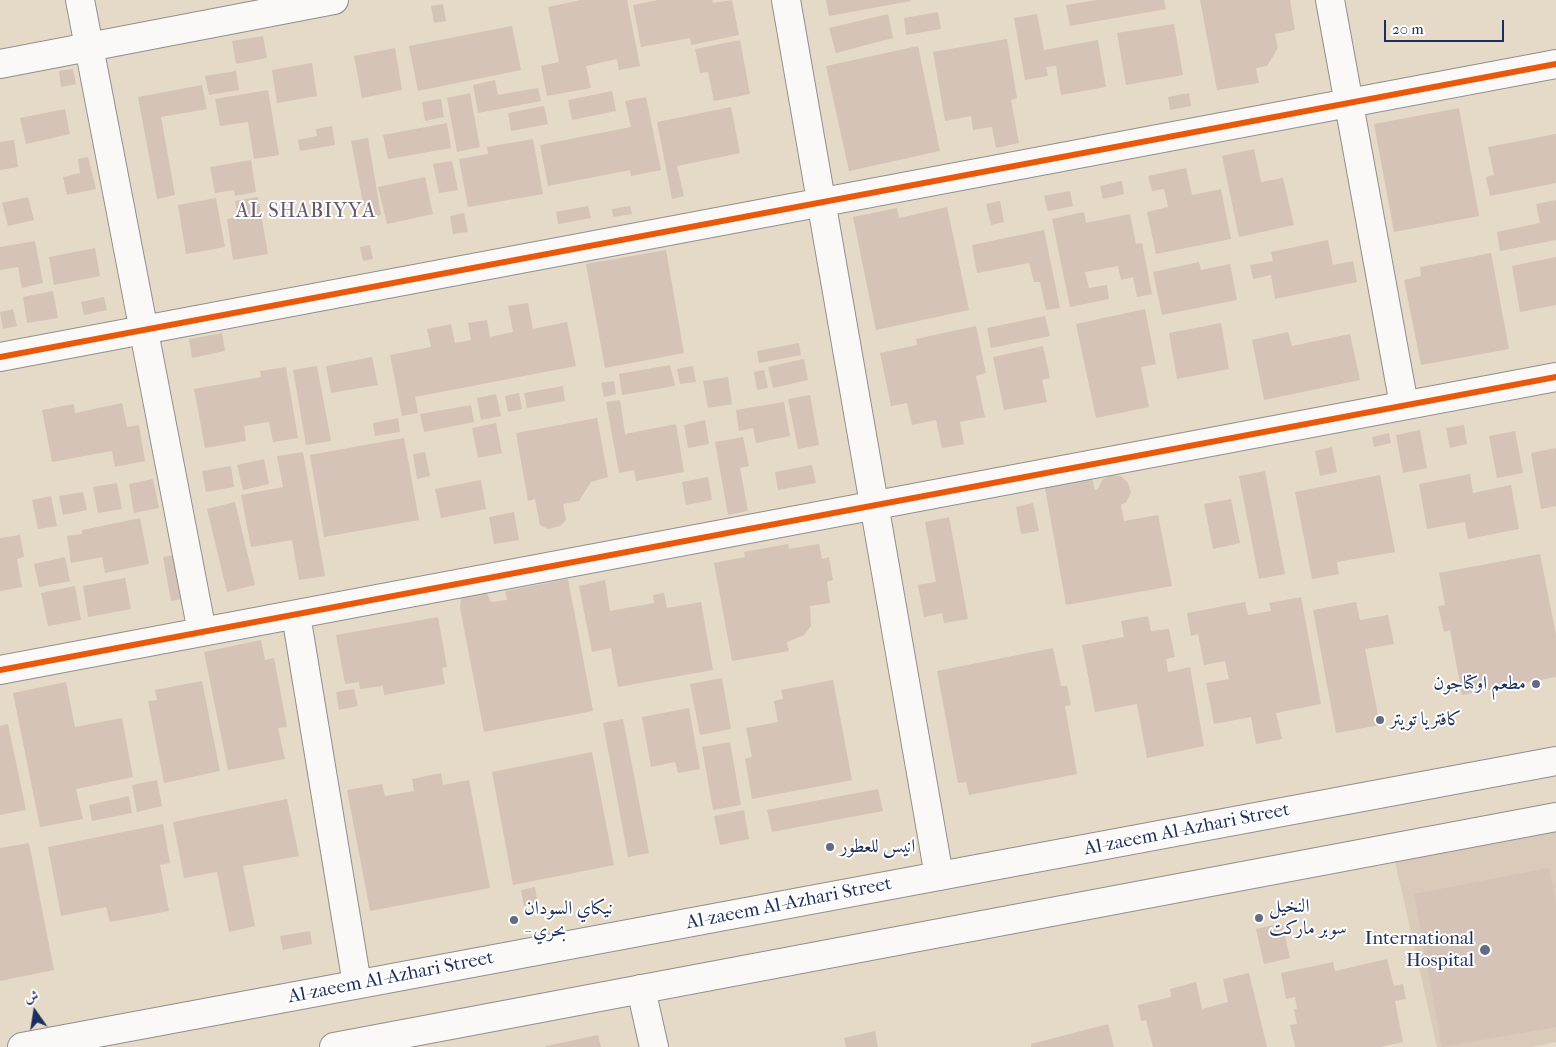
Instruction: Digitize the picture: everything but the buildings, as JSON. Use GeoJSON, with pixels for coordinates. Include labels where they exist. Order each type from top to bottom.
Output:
{"type":"FeatureCollection","features":[{"type":"Feature","properties":{"kind":"street"},"geometry":{"type":"LineString","coordinates":[[80,0],[202,632]]}},
{"type":"Feature","properties":{"kind":"street"},"geometry":{"type":"LineString","coordinates":[[0,64],[334,0]]}},
{"type":"Feature","properties":{"kind":"street"},"geometry":{"type":"LineString","coordinates":[[786,0],[940,876]]}},
{"type":"Feature","properties":{"kind":"street"},"geometry":{"type":"LineString","coordinates":[[1330,0],[1404,405]]}},
{"type":"Feature","properties":{"kind":"street"},"geometry":{"type":"LineString","coordinates":[[0,357],[1556,64]]}},
{"type":"Feature","properties":{"kind":"street"},"geometry":{"type":"LineString","coordinates":[[0,670],[1556,377]]}},
{"type":"Feature","properties":{"kind":"street"},"geometry":{"type":"LineString","coordinates":[[296,615],[357,984]]}},
{"type":"Feature","properties":{"kind":"street","name":"Al-zaeem Al-Azhari Street"},"geometry":{"type":"LineString","coordinates":[[22,1047],[1556,761]]}},
{"type":"Feature","properties":{"kind":"street"},"geometry":{"type":"LineString","coordinates":[[334,1047],[1556,817]]}},
{"type":"Feature","properties":{"kind":"street"},"geometry":{"type":"LineString","coordinates":[[641,989],[654,1047]]}},
{"type":"Feature","properties":{"kind":"shaded area","name":"International Hospital"},"geometry":{"type":"Polygon","coordinates":[[[1556,828],[1556,1042],[1531,1047],[1437,1047],[1394,857],[1556,828]]]}},
{"type":"Feature","properties":{"kind":"cycle path"},"geometry":{"type":"LineString","coordinates":[[0,357],[1556,64]]}},
{"type":"Feature","properties":{"kind":"cycle path"},"geometry":{"type":"LineString","coordinates":[[0,670],[1556,377]]}},
{"type":"Feature","properties":{"kind":"place","name":"مطعم اوكتاجون"},"geometry":{"type":"Point","coordinates":[1536,684]}},
{"type":"Feature","properties":{"kind":"place","name":"كافتريا تويتر"},"geometry":{"type":"Point","coordinates":[1380,720]}},
{"type":"Feature","properties":{"kind":"place","name":"انيس للعطور"},"geometry":{"type":"Point","coordinates":[830,847]}},
{"type":"Feature","properties":{"kind":"place","name":"النخيل سوبر ماركت"},"geometry":{"type":"Point","coordinates":[1259,918]}},
{"type":"Feature","properties":{"kind":"place","name":"نيكاي السودان - بحري"},"geometry":{"type":"Point","coordinates":[514,920]}},
{"type":"Feature","properties":{"kind":"place","name":"International Hospital"},"geometry":{"type":"Point","coordinates":[1485,950]}},
{"type":"Feature","properties":{"kind":"district","name":"AL SHABIYYA"},"geometry":{"type":"Point","coordinates":[306,212]}}]}
